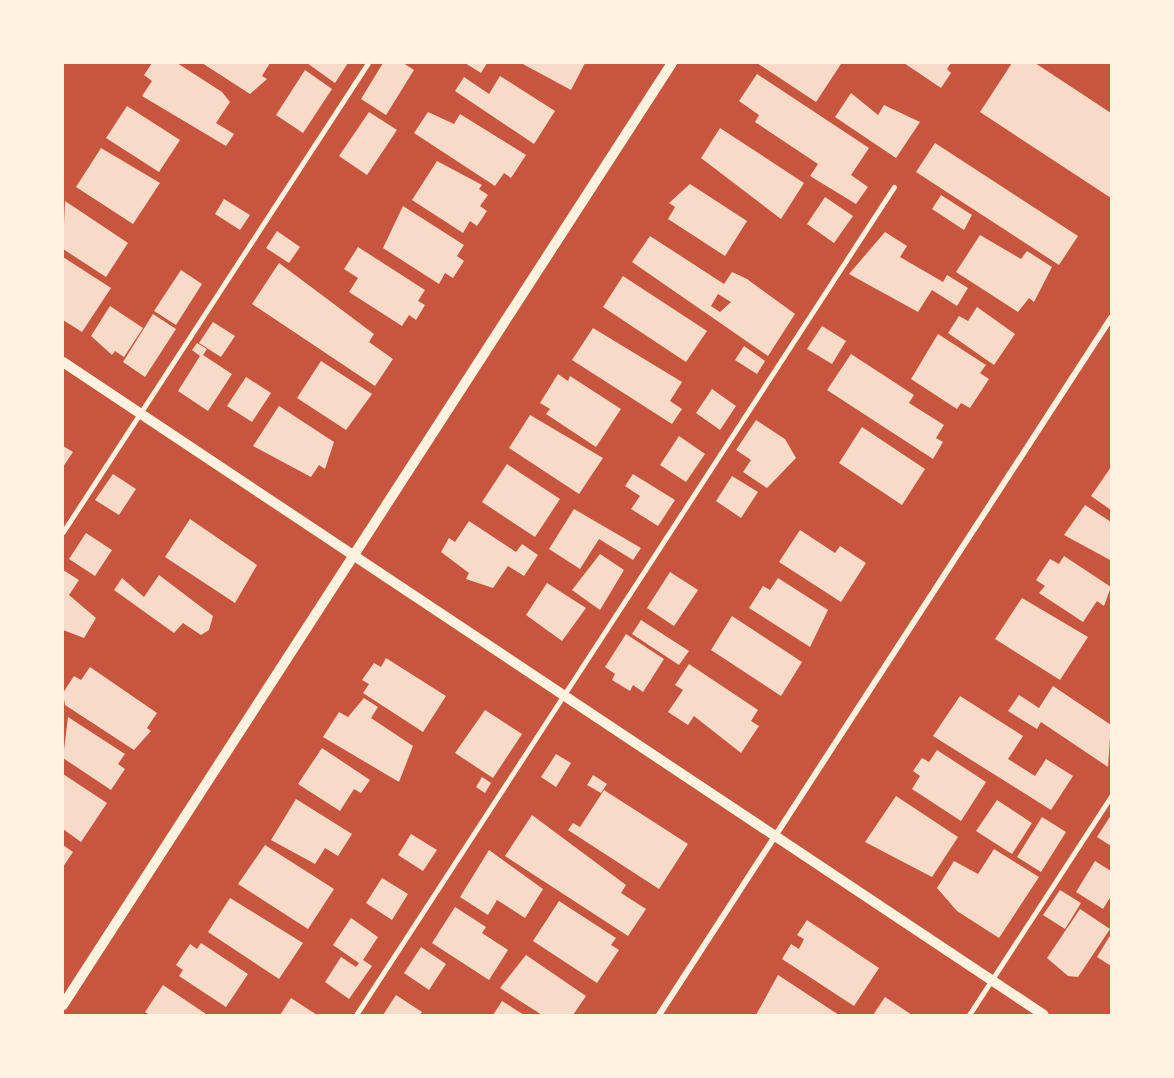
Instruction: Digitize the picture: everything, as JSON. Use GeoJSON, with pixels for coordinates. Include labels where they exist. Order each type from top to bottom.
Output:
{"type":"FeatureCollection","features":[{"type":"Feature","properties":{"kind":"street"},"geometry":{"type":"LineString","coordinates":[[63,1005],[672,63]]}},
{"type":"Feature","properties":{"kind":"street"},"geometry":{"type":"LineString","coordinates":[[659,1015],[1111,318]]}},
{"type":"Feature","properties":{"kind":"street"},"geometry":{"type":"LineString","coordinates":[[63,362],[356,552],[1044,1015]]}},
{"type":"Feature","properties":{"kind":"lane"},"geometry":{"type":"LineString","coordinates":[[63,532],[368,63]]}},
{"type":"Feature","properties":{"kind":"lane"},"geometry":{"type":"LineString","coordinates":[[356,1015],[894,187]]}},
{"type":"Feature","properties":{"kind":"lane"},"geometry":{"type":"LineString","coordinates":[[969,1015],[1111,796]]}},
{"type":"Feature","properties":{"kind":"building"},"geometry":{"type":"Polygon","coordinates":[[[152,63],[177,63],[222,92],[230,102],[216,123],[234,134],[226,146],[142,96],[152,81],[144,75],[152,63]]]}},
{"type":"Feature","properties":{"kind":"building"},"geometry":{"type":"Polygon","coordinates":[[[202,63],[270,63],[262,76],[267,79],[250,94],[202,63]]]}},
{"type":"Feature","properties":{"kind":"building"},"geometry":{"type":"Polygon","coordinates":[[[307,63],[348,63],[335,83],[307,63]]]}},
{"type":"Feature","properties":{"kind":"building"},"geometry":{"type":"Polygon","coordinates":[[[383,63],[403,63],[414,70],[386,115],[361,99],[383,63]]]}},
{"type":"Feature","properties":{"kind":"building"},"geometry":{"type":"Polygon","coordinates":[[[465,63],[487,63],[481,73],[465,63]]]}},
{"type":"Feature","properties":{"kind":"building"},"geometry":{"type":"Polygon","coordinates":[[[521,63],[585,63],[571,90],[521,63]]]}},
{"type":"Feature","properties":{"kind":"building"},"geometry":{"type":"Polygon","coordinates":[[[757,63],[839,63],[841,64],[816,102],[757,63]]]}},
{"type":"Feature","properties":{"kind":"building"},"geometry":{"type":"Polygon","coordinates":[[[904,63],[951,63],[947,69],[951,73],[941,88],[904,63]]]}},
{"type":"Feature","properties":{"kind":"building"},"geometry":{"type":"Polygon","coordinates":[[[1012,63],[1035,63],[1111,113],[1111,198],[980,112],[1012,63]]]}},
{"type":"Feature","properties":{"kind":"building"},"geometry":{"type":"Polygon","coordinates":[[[305,70],[332,89],[303,133],[276,115],[305,70]]]}},
{"type":"Feature","properties":{"kind":"building"},"geometry":{"type":"Polygon","coordinates":[[[757,74],[869,148],[851,175],[868,187],[856,204],[810,176],[818,164],[755,122],[759,115],[739,101],[757,74]]]}},
{"type":"Feature","properties":{"kind":"building"},"geometry":{"type":"Polygon","coordinates":[[[500,76],[555,111],[534,144],[455,91],[464,77],[489,94],[500,76]]]}},
{"type":"Feature","properties":{"kind":"building"},"geometry":{"type":"Polygon","coordinates":[[[851,93],[878,115],[884,105],[920,122],[896,158],[835,117],[851,93]]]}},
{"type":"Feature","properties":{"kind":"building"},"geometry":{"type":"Polygon","coordinates":[[[127,106],[180,140],[159,172],[106,138],[127,106]]]}},
{"type":"Feature","properties":{"kind":"building"},"geometry":{"type":"Polygon","coordinates":[[[369,112],[397,130],[367,175],[339,156],[369,112]]]}},
{"type":"Feature","properties":{"kind":"building"},"geometry":{"type":"Polygon","coordinates":[[[428,112],[454,124],[460,114],[526,155],[511,178],[504,173],[495,186],[414,133],[428,112]]]}},
{"type":"Feature","properties":{"kind":"building"},"geometry":{"type":"Polygon","coordinates":[[[720,128],[804,183],[781,219],[701,158],[720,128]]]}},
{"type":"Feature","properties":{"kind":"building"},"geometry":{"type":"Polygon","coordinates":[[[935,143],[1078,236],[1059,265],[916,172],[935,143]]]}},
{"type":"Feature","properties":{"kind":"building"},"geometry":{"type":"Polygon","coordinates":[[[101,148],[160,183],[133,224],[76,187],[101,148]]]}},
{"type":"Feature","properties":{"kind":"building"},"geometry":{"type":"Polygon","coordinates":[[[437,161],[482,185],[479,189],[488,195],[480,206],[487,211],[477,226],[470,221],[463,233],[412,200],[437,161]]]}},
{"type":"Feature","properties":{"kind":"building"},"geometry":{"type":"Polygon","coordinates":[[[690,184],[747,221],[725,256],[668,219],[675,207],[669,203],[690,184]]]}},
{"type":"Feature","properties":{"kind":"building"},"geometry":{"type":"Polygon","coordinates":[[[941,195],[972,215],[964,230],[932,209],[941,195]]]}},
{"type":"Feature","properties":{"kind":"building"},"geometry":{"type":"Polygon","coordinates":[[[825,197],[853,216],[834,243],[807,224],[825,197]]]}},
{"type":"Feature","properties":{"kind":"building"},"geometry":{"type":"Polygon","coordinates":[[[224,199],[250,215],[240,230],[215,214],[224,199]]]}},
{"type":"Feature","properties":{"kind":"building"},"geometry":{"type":"Polygon","coordinates":[[[65,201],[128,243],[106,277],[63,249],[65,201]]]}},
{"type":"Feature","properties":{"kind":"building"},"geometry":{"type":"Polygon","coordinates":[[[403,206],[464,245],[457,256],[464,261],[453,278],[445,273],[439,284],[383,248],[403,206]]]}},
{"type":"Feature","properties":{"kind":"building"},"geometry":{"type":"Polygon","coordinates":[[[277,231],[300,247],[289,263],[266,248],[277,231]]]}},
{"type":"Feature","properties":{"kind":"building"},"geometry":{"type":"Polygon","coordinates":[[[885,232],[907,246],[900,257],[943,282],[947,275],[968,288],[957,306],[932,290],[918,312],[849,274],[885,232]]]}},
{"type":"Feature","properties":{"kind":"building"},"geometry":{"type":"Polygon","coordinates":[[[980,235],[1021,259],[1027,251],[1052,267],[1034,302],[1029,298],[1018,312],[956,272],[980,235]]]}},
{"type":"Feature","properties":{"kind":"building"},"geometry":{"type":"Polygon","coordinates":[[[650,236],[724,284],[732,272],[747,279],[795,314],[768,356],[632,262],[650,236]],[[718,294],[711,306],[720,312],[731,302],[718,294]]]}},
{"type":"Feature","properties":{"kind":"building"},"geometry":{"type":"Polygon","coordinates":[[[358,247],[425,290],[418,301],[425,305],[416,320],[409,315],[402,326],[349,292],[358,278],[344,269],[358,247]]]}},
{"type":"Feature","properties":{"kind":"building"},"geometry":{"type":"Polygon","coordinates":[[[63,257],[111,288],[82,332],[63,320],[63,257]]]}},
{"type":"Feature","properties":{"kind":"building"},"geometry":{"type":"Polygon","coordinates":[[[279,263],[374,334],[369,342],[393,359],[375,386],[252,304],[279,263]]]}},
{"type":"Feature","properties":{"kind":"building"},"geometry":{"type":"Polygon","coordinates":[[[181,270],[202,284],[176,325],[154,311],[181,270]]]}},
{"type":"Feature","properties":{"kind":"building"},"geometry":{"type":"Polygon","coordinates":[[[623,276],[707,331],[686,362],[603,307],[623,276]]]}},
{"type":"Feature","properties":{"kind":"building"},"geometry":{"type":"Polygon","coordinates":[[[110,306],[143,328],[124,357],[115,351],[112,355],[91,336],[110,306]]]}},
{"type":"Feature","properties":{"kind":"building"},"geometry":{"type":"Polygon","coordinates":[[[977,307],[1015,334],[994,365],[948,333],[959,316],[968,321],[977,307]]]}},
{"type":"Feature","properties":{"kind":"building"},"geometry":{"type":"Polygon","coordinates":[[[153,314],[176,329],[145,377],[123,362],[153,314]]]}},
{"type":"Feature","properties":{"kind":"building"},"geometry":{"type":"Polygon","coordinates":[[[213,322],[235,336],[221,357],[199,343],[213,322]]]}},
{"type":"Feature","properties":{"kind":"building"},"geometry":{"type":"Polygon","coordinates":[[[822,326],[846,341],[832,364],[807,349],[822,326]]]}},
{"type":"Feature","properties":{"kind":"building"},"geometry":{"type":"Polygon","coordinates":[[[593,328],[682,382],[670,401],[682,409],[672,424],[572,360],[593,328]]]}},
{"type":"Feature","properties":{"kind":"building"},"geometry":{"type":"Polygon","coordinates":[[[938,334],[986,365],[980,373],[989,379],[970,408],[961,403],[957,409],[911,379],[938,334]]]}},
{"type":"Feature","properties":{"kind":"building"},"geometry":{"type":"Polygon","coordinates":[[[197,343],[207,349],[203,355],[232,374],[208,411],[178,391],[200,356],[192,350],[197,343]]]}},
{"type":"Feature","properties":{"kind":"building"},"geometry":{"type":"Polygon","coordinates":[[[744,346],[765,361],[757,374],[735,360],[744,346]]]}},
{"type":"Feature","properties":{"kind":"building"},"geometry":{"type":"Polygon","coordinates":[[[851,354],[914,395],[909,403],[944,425],[936,438],[943,442],[933,459],[827,390],[851,354]]]}},
{"type":"Feature","properties":{"kind":"building"},"geometry":{"type":"Polygon","coordinates":[[[321,361],[372,394],[346,430],[297,398],[321,361]]]}},
{"type":"Feature","properties":{"kind":"building"},"geometry":{"type":"Polygon","coordinates":[[[558,374],[568,381],[570,376],[621,409],[596,447],[546,414],[550,409],[540,403],[558,374]]]}},
{"type":"Feature","properties":{"kind":"building"},"geometry":{"type":"Polygon","coordinates":[[[246,377],[271,393],[252,422],[227,406],[246,377]]]}},
{"type":"Feature","properties":{"kind":"building"},"geometry":{"type":"Polygon","coordinates":[[[712,389],[736,406],[720,430],[696,413],[712,389]]]}},
{"type":"Feature","properties":{"kind":"building"},"geometry":{"type":"Polygon","coordinates":[[[279,406],[334,442],[325,469],[319,465],[311,477],[253,446],[279,406]]]}},
{"type":"Feature","properties":{"kind":"building"},"geometry":{"type":"Polygon","coordinates":[[[530,415],[603,458],[579,494],[509,448],[530,415]]]}},
{"type":"Feature","properties":{"kind":"building"},"geometry":{"type":"Polygon","coordinates":[[[756,420],[785,439],[796,458],[767,488],[743,472],[751,460],[736,450],[756,420]]]}},
{"type":"Feature","properties":{"kind":"building"},"geometry":{"type":"Polygon","coordinates":[[[862,427],[925,469],[902,505],[839,463],[862,427]]]}},
{"type":"Feature","properties":{"kind":"building"},"geometry":{"type":"Polygon","coordinates":[[[679,436],[705,454],[686,482],[660,465],[679,436]]]}},
{"type":"Feature","properties":{"kind":"building"},"geometry":{"type":"Polygon","coordinates":[[[63,446],[73,452],[63,467],[63,446]]]}},
{"type":"Feature","properties":{"kind":"building"},"geometry":{"type":"Polygon","coordinates":[[[507,464],[560,499],[535,537],[482,502],[507,464]]]}},
{"type":"Feature","properties":{"kind":"building"},"geometry":{"type":"Polygon","coordinates":[[[1111,467],[1111,510],[1091,496],[1111,467]]]}},
{"type":"Feature","properties":{"kind":"building"},"geometry":{"type":"Polygon","coordinates":[[[113,474],[136,489],[119,515],[95,500],[113,474]]]}},
{"type":"Feature","properties":{"kind":"building"},"geometry":{"type":"Polygon","coordinates":[[[633,474],[675,500],[658,526],[631,509],[640,496],[625,486],[633,474]]]}},
{"type":"Feature","properties":{"kind":"building"},"geometry":{"type":"Polygon","coordinates":[[[732,476],[758,492],[741,518],[716,501],[732,476]]]}},
{"type":"Feature","properties":{"kind":"building"},"geometry":{"type":"Polygon","coordinates":[[[1085,505],[1111,522],[1110,560],[1064,535],[1085,505]]]}},
{"type":"Feature","properties":{"kind":"building"},"geometry":{"type":"Polygon","coordinates":[[[574,509],[641,548],[633,560],[599,539],[580,569],[549,549],[574,509]]]}},
{"type":"Feature","properties":{"kind":"building"},"geometry":{"type":"Polygon","coordinates":[[[190,519],[257,565],[235,603],[165,557],[190,519]]]}},
{"type":"Feature","properties":{"kind":"building"},"geometry":{"type":"Polygon","coordinates":[[[469,521],[516,552],[522,544],[538,555],[524,576],[508,566],[493,588],[466,579],[469,573],[441,552],[449,538],[455,542],[469,521]]]}},
{"type":"Feature","properties":{"kind":"building"},"geometry":{"type":"Polygon","coordinates":[[[800,530],[835,553],[840,546],[866,563],[841,602],[779,562],[800,530]]]}},
{"type":"Feature","properties":{"kind":"building"},"geometry":{"type":"Polygon","coordinates":[[[86,533],[112,550],[95,576],[69,559],[86,533]]]}},
{"type":"Feature","properties":{"kind":"building"},"geometry":{"type":"Polygon","coordinates":[[[600,554],[624,570],[600,610],[572,590],[600,554]]]}},
{"type":"Feature","properties":{"kind":"building"},"geometry":{"type":"Polygon","coordinates":[[[1064,556],[1111,587],[1104,606],[1097,601],[1083,622],[1039,593],[1045,586],[1036,580],[1050,559],[1059,564],[1064,556]]]}},
{"type":"Feature","properties":{"kind":"building"},"geometry":{"type":"Polygon","coordinates":[[[63,570],[79,580],[69,595],[96,618],[84,638],[63,630],[63,570]]]}},
{"type":"Feature","properties":{"kind":"building"},"geometry":{"type":"Polygon","coordinates":[[[670,572],[698,590],[674,626],[647,608],[670,572]]]}},
{"type":"Feature","properties":{"kind":"building"},"geometry":{"type":"Polygon","coordinates":[[[159,575],[213,616],[209,630],[201,635],[183,623],[174,633],[114,590],[122,578],[144,597],[159,575]]]}},
{"type":"Feature","properties":{"kind":"building"},"geometry":{"type":"Polygon","coordinates":[[[778,578],[828,610],[810,647],[749,608],[763,586],[770,590],[778,578]]]}},
{"type":"Feature","properties":{"kind":"building"},"geometry":{"type":"Polygon","coordinates":[[[547,583],[586,608],[562,641],[526,615],[547,583]]]}},
{"type":"Feature","properties":{"kind":"building"},"geometry":{"type":"Polygon","coordinates":[[[1022,598],[1088,637],[1060,680],[995,639],[1022,598]]]}},
{"type":"Feature","properties":{"kind":"building"},"geometry":{"type":"Polygon","coordinates":[[[732,616],[802,662],[781,696],[711,650],[732,616]]]}},
{"type":"Feature","properties":{"kind":"building"},"geometry":{"type":"Polygon","coordinates":[[[641,620],[689,651],[679,665],[632,634],[641,620]]]}},
{"type":"Feature","properties":{"kind":"building"},"geometry":{"type":"Polygon","coordinates":[[[626,634],[664,659],[643,692],[633,685],[630,691],[612,680],[615,674],[605,667],[626,634]]]}},
{"type":"Feature","properties":{"kind":"building"},"geometry":{"type":"Polygon","coordinates":[[[386,658],[446,696],[423,732],[363,693],[369,684],[362,680],[374,663],[381,667],[386,658]]]}},
{"type":"Feature","properties":{"kind":"building"},"geometry":{"type":"Polygon","coordinates":[[[689,664],[758,710],[751,721],[759,726],[741,753],[694,716],[688,725],[668,712],[683,690],[675,685],[689,664]]]}},
{"type":"Feature","properties":{"kind":"building"},"geometry":{"type":"Polygon","coordinates":[[[90,667],[157,713],[147,728],[151,731],[134,750],[65,705],[63,693],[74,676],[81,680],[90,667]]]}},
{"type":"Feature","properties":{"kind":"building"},"geometry":{"type":"Polygon","coordinates":[[[1053,686],[1111,725],[1108,767],[1041,722],[1037,729],[1008,711],[1019,695],[1039,708],[1053,686]]]}},
{"type":"Feature","properties":{"kind":"building"},"geometry":{"type":"Polygon","coordinates":[[[960,696],[1023,736],[1008,759],[1035,776],[1046,759],[1073,776],[1051,810],[933,736],[960,696]]]}},
{"type":"Feature","properties":{"kind":"building"},"geometry":{"type":"Polygon","coordinates":[[[364,698],[378,707],[371,718],[413,746],[399,782],[323,737],[339,712],[348,717],[364,698]]]}},
{"type":"Feature","properties":{"kind":"building"},"geometry":{"type":"Polygon","coordinates":[[[485,710],[522,734],[493,778],[455,753],[485,710]]]}},
{"type":"Feature","properties":{"kind":"building"},"geometry":{"type":"Polygon","coordinates":[[[68,717],[125,754],[118,764],[125,769],[111,790],[63,758],[68,717]]]}},
{"type":"Feature","properties":{"kind":"building"},"geometry":{"type":"Polygon","coordinates":[[[322,748],[370,780],[361,793],[354,789],[340,811],[298,784],[322,748]]]}},
{"type":"Feature","properties":{"kind":"building"},"geometry":{"type":"Polygon","coordinates":[[[937,750],[986,782],[961,821],[912,789],[920,776],[913,771],[922,758],[929,762],[937,750]]]}},
{"type":"Feature","properties":{"kind":"building"},"geometry":{"type":"Polygon","coordinates":[[[556,754],[571,763],[556,787],[541,777],[556,754]]]}},
{"type":"Feature","properties":{"kind":"building"},"geometry":{"type":"Polygon","coordinates":[[[63,774],[107,803],[81,842],[63,829],[63,774]]]}},
{"type":"Feature","properties":{"kind":"building"},"geometry":{"type":"Polygon","coordinates":[[[593,775],[607,784],[601,793],[587,785],[593,775]]]}},
{"type":"Feature","properties":{"kind":"building"},"geometry":{"type":"Polygon","coordinates":[[[482,777],[491,783],[485,793],[476,787],[482,777]]]}},
{"type":"Feature","properties":{"kind":"building"},"geometry":{"type":"Polygon","coordinates":[[[604,790],[688,844],[659,889],[568,830],[573,823],[580,827],[604,790]]]}},
{"type":"Feature","properties":{"kind":"building"},"geometry":{"type":"Polygon","coordinates":[[[896,796],[958,837],[932,877],[865,842],[896,796]]]}},
{"type":"Feature","properties":{"kind":"building"},"geometry":{"type":"Polygon","coordinates":[[[296,799],[352,834],[338,856],[325,848],[315,864],[271,840],[296,799]]]}},
{"type":"Feature","properties":{"kind":"building"},"geometry":{"type":"Polygon","coordinates":[[[997,800],[1032,823],[1012,854],[976,831],[997,800]]]}},
{"type":"Feature","properties":{"kind":"building"},"geometry":{"type":"Polygon","coordinates":[[[532,815],[626,885],[621,893],[646,909],[628,936],[505,856],[532,815]]]}},
{"type":"Feature","properties":{"kind":"building"},"geometry":{"type":"Polygon","coordinates":[[[1111,815],[1111,846],[1097,837],[1111,815]]]}},
{"type":"Feature","properties":{"kind":"building"},"geometry":{"type":"Polygon","coordinates":[[[1042,817],[1066,832],[1041,872],[1017,857],[1042,817]]]}},
{"type":"Feature","properties":{"kind":"building"},"geometry":{"type":"Polygon","coordinates":[[[411,834],[437,850],[423,871],[398,855],[411,834]]]}},
{"type":"Feature","properties":{"kind":"building"},"geometry":{"type":"Polygon","coordinates":[[[63,845],[73,852],[63,867],[63,845]]]}},
{"type":"Feature","properties":{"kind":"building"},"geometry":{"type":"Polygon","coordinates":[[[265,845],[334,889],[308,929],[238,884],[265,845]]]}},
{"type":"Feature","properties":{"kind":"building"},"geometry":{"type":"Polygon","coordinates":[[[994,849],[1039,877],[999,938],[957,911],[937,888],[954,861],[978,874],[994,849]]]}},
{"type":"Feature","properties":{"kind":"building"},"geometry":{"type":"Polygon","coordinates":[[[489,850],[543,889],[525,918],[497,900],[488,915],[460,897],[489,850]]]}},
{"type":"Feature","properties":{"kind":"building"},"geometry":{"type":"Polygon","coordinates":[[[1095,861],[1111,871],[1111,896],[1103,909],[1076,892],[1095,861]]]}},
{"type":"Feature","properties":{"kind":"building"},"geometry":{"type":"Polygon","coordinates":[[[382,878],[408,894],[392,920],[366,903],[382,878]]]}},
{"type":"Feature","properties":{"kind":"building"},"geometry":{"type":"Polygon","coordinates":[[[1060,890],[1081,903],[1065,929],[1043,915],[1060,890]]]}},
{"type":"Feature","properties":{"kind":"building"},"geometry":{"type":"Polygon","coordinates":[[[230,898],[303,943],[279,979],[208,932],[230,898]]]}},
{"type":"Feature","properties":{"kind":"building"},"geometry":{"type":"Polygon","coordinates":[[[559,901],[616,938],[611,945],[619,950],[597,983],[533,941],[559,901]]]}},
{"type":"Feature","properties":{"kind":"building"},"geometry":{"type":"Polygon","coordinates":[[[455,907],[486,927],[482,933],[508,950],[489,980],[432,943],[455,907]]]}},
{"type":"Feature","properties":{"kind":"building"},"geometry":{"type":"Polygon","coordinates":[[[1080,909],[1110,929],[1078,977],[1068,976],[1047,958],[1080,909]]]}},
{"type":"Feature","properties":{"kind":"building"},"geometry":{"type":"Polygon","coordinates":[[[351,918],[378,937],[363,960],[372,966],[349,999],[325,982],[341,957],[356,967],[359,963],[333,945],[351,918]]]}},
{"type":"Feature","properties":{"kind":"building"},"geometry":{"type":"Polygon","coordinates":[[[807,920],[879,968],[854,1006],[782,959],[791,944],[799,949],[804,939],[797,935],[807,920]]]}},
{"type":"Feature","properties":{"kind":"building"},"geometry":{"type":"Polygon","coordinates":[[[1111,934],[1111,966],[1097,957],[1111,934]]]}},
{"type":"Feature","properties":{"kind":"building"},"geometry":{"type":"Polygon","coordinates":[[[201,943],[248,974],[226,1007],[179,976],[183,970],[176,965],[190,944],[197,949],[201,943]]]}},
{"type":"Feature","properties":{"kind":"building"},"geometry":{"type":"Polygon","coordinates":[[[421,947],[446,964],[429,990],[404,973],[421,947]]]}},
{"type":"Feature","properties":{"kind":"building"},"geometry":{"type":"Polygon","coordinates":[[[526,955],[586,996],[573,1015],[542,1015],[500,988],[526,955]]]}},
{"type":"Feature","properties":{"kind":"building"},"geometry":{"type":"Polygon","coordinates":[[[778,975],[839,1015],[756,1015],[778,975]]]}},
{"type":"Feature","properties":{"kind":"building"},"geometry":{"type":"Polygon","coordinates":[[[163,985],[206,1014],[212,1015],[150,1015],[145,1012],[163,985]]]}},
{"type":"Feature","properties":{"kind":"building"},"geometry":{"type":"Polygon","coordinates":[[[396,995],[422,1012],[420,1015],[383,1015],[396,995]]]}},
{"type":"Feature","properties":{"kind":"building"},"geometry":{"type":"Polygon","coordinates":[[[885,997],[912,1015],[873,1015],[885,997]]]}},
{"type":"Feature","properties":{"kind":"building"},"geometry":{"type":"Polygon","coordinates":[[[291,998],[317,1015],[280,1015],[291,998]]]}},
{"type":"Feature","properties":{"kind":"building"},"geometry":{"type":"Polygon","coordinates":[[[502,1001],[524,1015],[493,1015],[502,1001]]]}}]}
